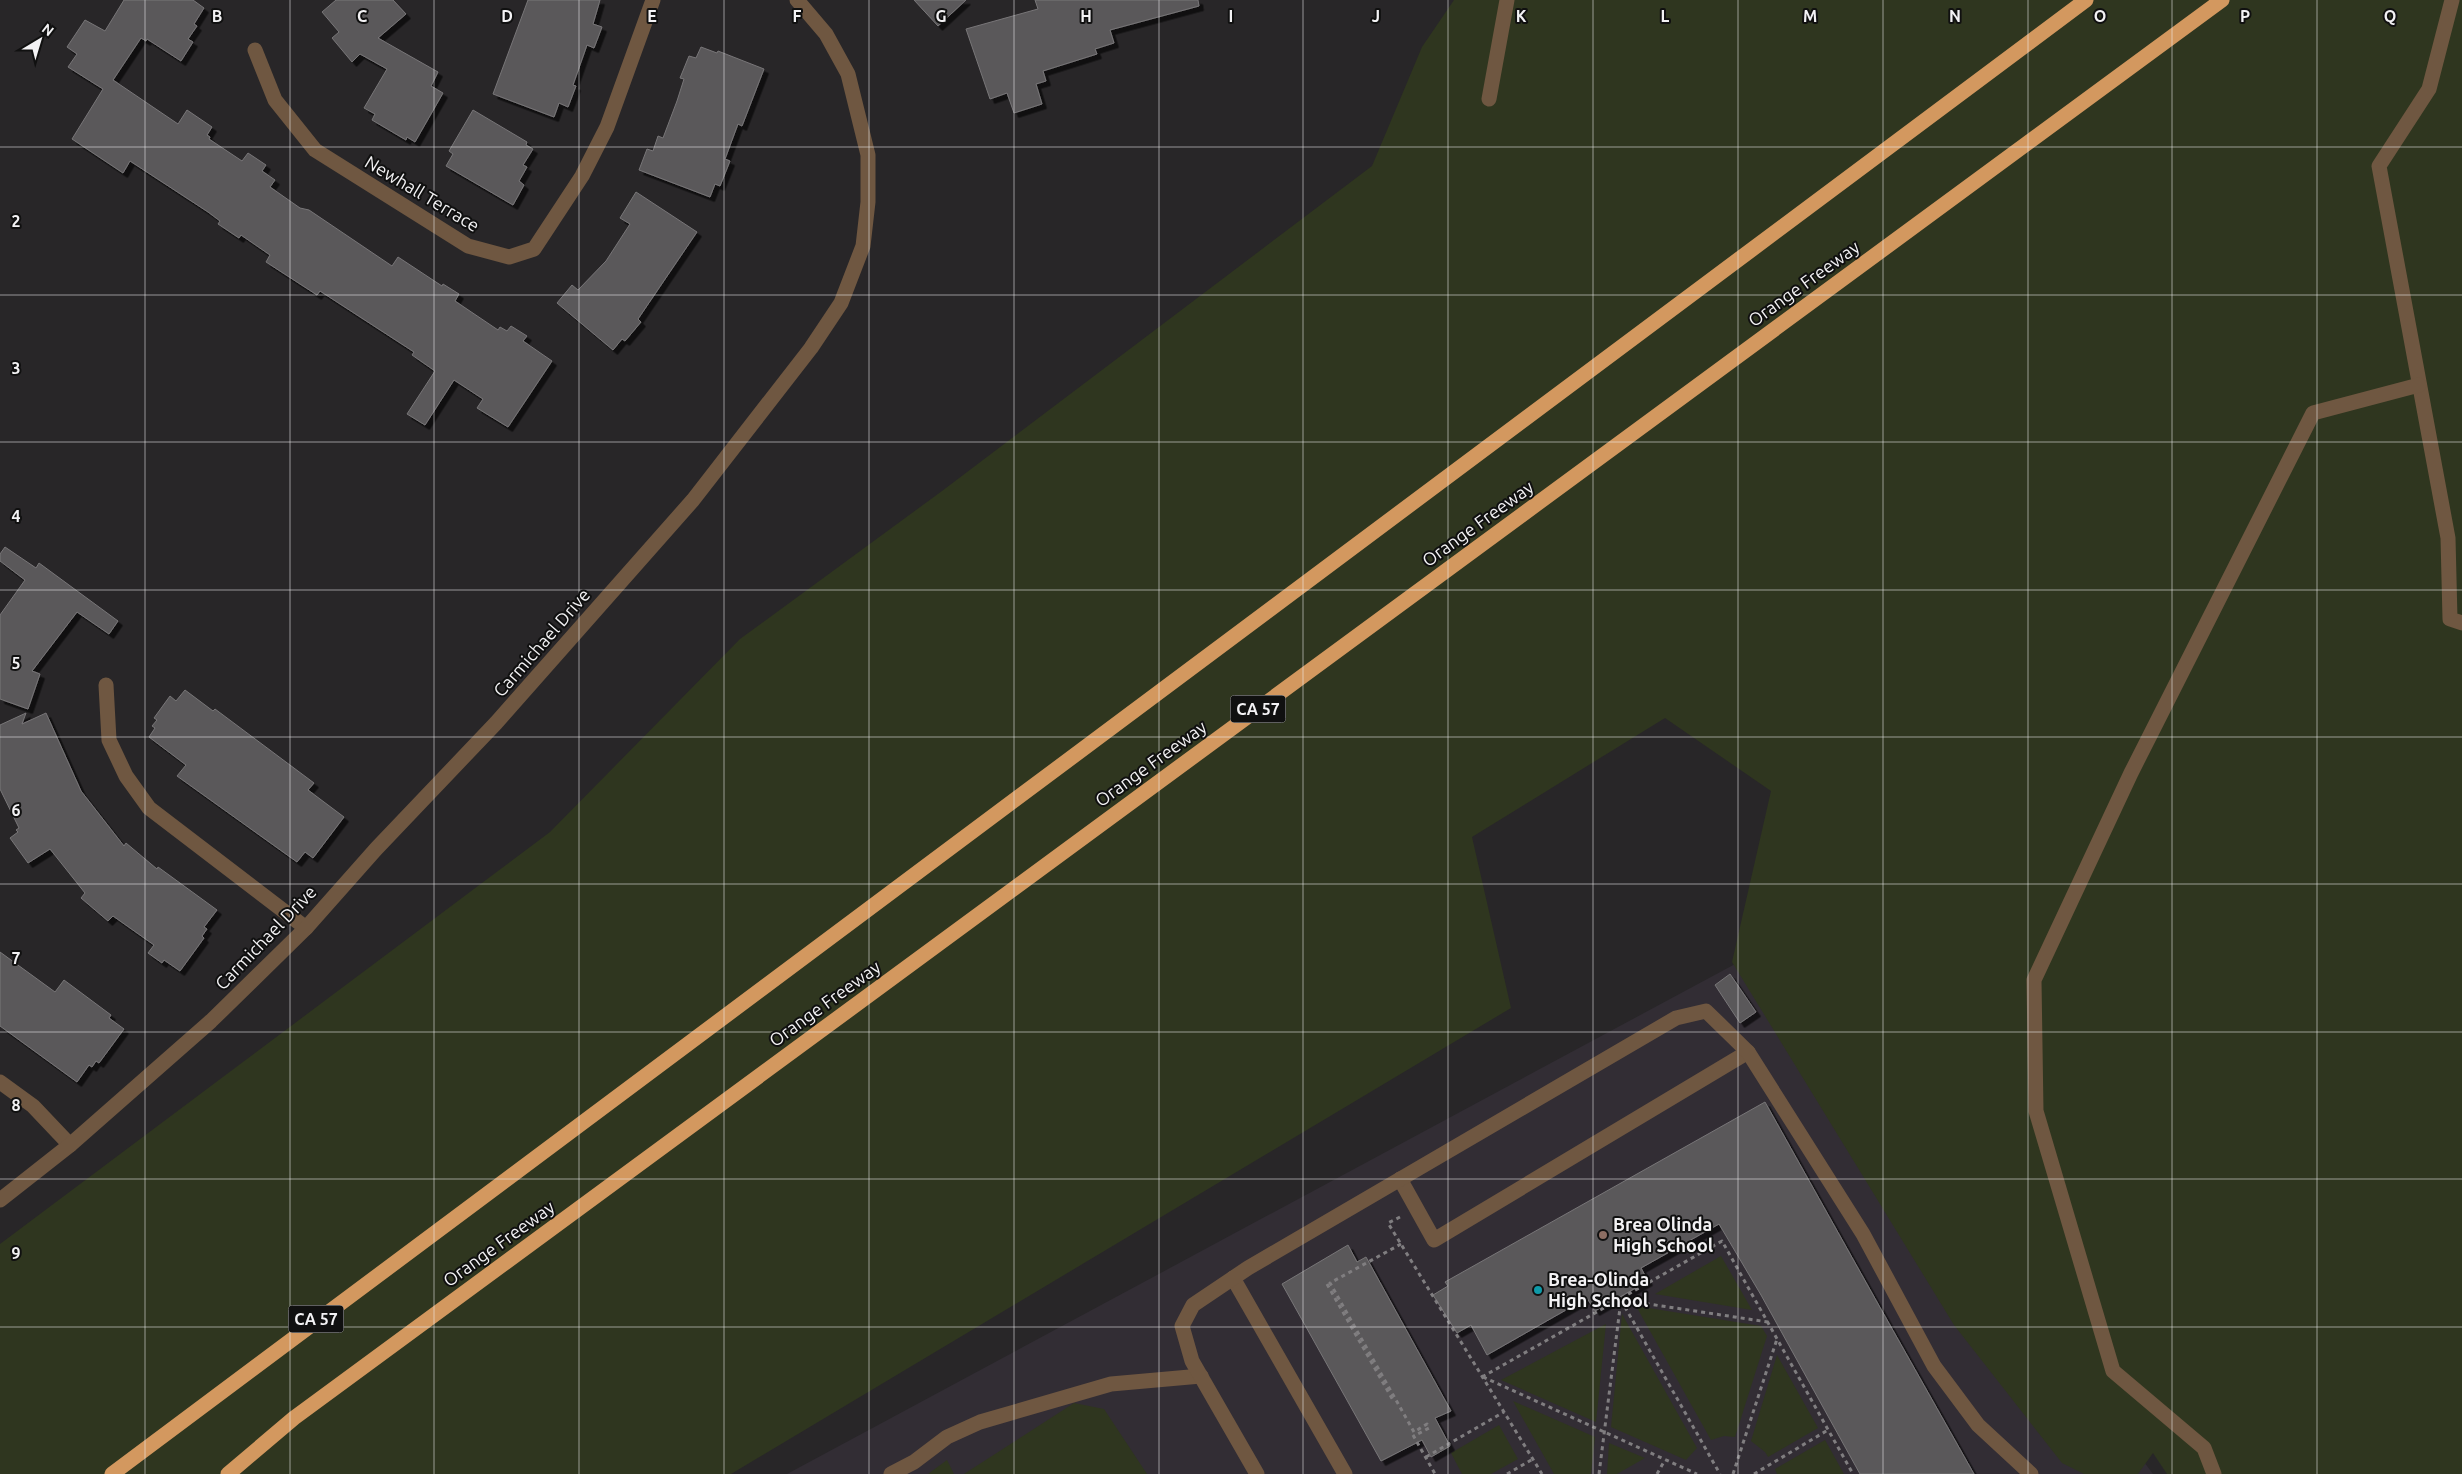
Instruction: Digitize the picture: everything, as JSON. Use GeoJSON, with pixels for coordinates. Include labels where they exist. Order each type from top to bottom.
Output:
{"type":"FeatureCollection","features":[{"type":"Feature","properties":{"kind":"highway","name":"CA 57"},"geometry":{"type":"LineString","coordinates":[[114,1471],[2086,0]]}},
{"type":"Feature","properties":{"kind":"highway","name":"Orange Freeway"},"geometry":{"type":"LineString","coordinates":[[228,1474],[294,1418],[2222,0]]}},
{"type":"Feature","properties":{"kind":"highway"},"geometry":{"type":"LineString","coordinates":[[239,1474],[294,1418]]}},
{"type":"Feature","properties":{"kind":"street","name":"Newhall Terrace"},"geometry":{"type":"LineString","coordinates":[[255,50],[275,100],[315,150],[468,246],[509,257],[534,249],[582,176],[607,127],[653,0]]}},
{"type":"Feature","properties":{"kind":"street","name":"Carmichael Drive"},"geometry":{"type":"LineString","coordinates":[[0,1200],[70,1145],[211,1021],[306,928],[376,848],[496,724],[692,500],[806,355],[841,303],[863,246],[868,202],[868,155],[848,74],[826,34],[797,0]]}},
{"type":"Feature","properties":{"kind":"street"},"geometry":{"type":"LineString","coordinates":[[1489,99],[1507,0]]}},
{"type":"Feature","properties":{"kind":"street"},"geometry":{"type":"LineString","coordinates":[[2452,0],[2429,89],[2379,166],[2448,538],[2450,619],[2462,623]]}},
{"type":"Feature","properties":{"kind":"street"},"geometry":{"type":"LineString","coordinates":[[2214,1474],[2204,1448],[2113,1371],[2036,1110],[2034,980],[2131,773],[2313,413],[2419,386]]}},
{"type":"Feature","properties":{"kind":"street"},"geometry":{"type":"LineString","coordinates":[[106,685],[109,740],[126,776],[149,808],[306,928]]}},
{"type":"Feature","properties":{"kind":"street"},"geometry":{"type":"LineString","coordinates":[[1257,1474],[1192,1361],[1182,1326],[1194,1305],[1234,1278],[1676,1018],[1706,1011],[1748,1052],[1863,1234],[1934,1366],[1978,1425],[2031,1474]]}},
{"type":"Feature","properties":{"kind":"street"},"geometry":{"type":"LineString","coordinates":[[1400,1180],[1434,1240],[1748,1052]]}},
{"type":"Feature","properties":{"kind":"street"},"geometry":{"type":"LineString","coordinates":[[0,1082],[33,1106],[70,1145]]}},
{"type":"Feature","properties":{"kind":"street"},"geometry":{"type":"LineString","coordinates":[[1234,1278],[1346,1474]]}},
{"type":"Feature","properties":{"kind":"street"},"geometry":{"type":"LineString","coordinates":[[891,1474],[914,1462],[947,1437],[980,1422],[1110,1384],[1200,1376]]}},
{"type":"Feature","properties":{"kind":"path"},"geometry":{"type":"LineString","coordinates":[[1402,1216],[1388,1223],[1542,1474]]}},
{"type":"Feature","properties":{"kind":"path"},"geometry":{"type":"LineString","coordinates":[[1482,1377],[1722,1242],[1853,1474]]}},
{"type":"Feature","properties":{"kind":"path"},"geometry":{"type":"LineString","coordinates":[[1401,1244],[1330,1283],[1414,1432],[1427,1424],[1429,1428],[1414,1436]]}},
{"type":"Feature","properties":{"kind":"path"},"geometry":{"type":"LineString","coordinates":[[1327,1284],[1435,1474]]}},
{"type":"Feature","properties":{"kind":"path"},"geometry":{"type":"LineString","coordinates":[[1621,1300],[1768,1322]]}},
{"type":"Feature","properties":{"kind":"path"},"geometry":{"type":"LineString","coordinates":[[1599,1474],[1621,1300]]}},
{"type":"Feature","properties":{"kind":"path"},"geometry":{"type":"LineString","coordinates":[[1621,1300],[1720,1474]]}},
{"type":"Feature","properties":{"kind":"path"},"geometry":{"type":"LineString","coordinates":[[1733,1474],[1777,1339]]}},
{"type":"Feature","properties":{"kind":"path"},"geometry":{"type":"LineString","coordinates":[[1482,1377],[1696,1474]]}},
{"type":"Feature","properties":{"kind":"path"},"geometry":{"type":"LineString","coordinates":[[1426,1457],[1504,1412]]}},
{"type":"Feature","properties":{"kind":"path"},"geometry":{"type":"LineString","coordinates":[[1754,1474],[1828,1430]]}},
{"type":"Feature","properties":{"kind":"path"},"geometry":{"type":"LineString","coordinates":[[1507,1474],[1533,1459]]}},
{"type":"Feature","properties":{"kind":"path"},"geometry":{"type":"LineString","coordinates":[[1657,1474],[1664,1460]]}},
{"type":"Feature","properties":{"kind":"shaded area","name":"Brea Olinda High School"},"geometry":{"type":"Polygon","coordinates":[[[1763,949],[2153,1474],[787,1474],[1763,949]]]}},
{"type":"Feature","properties":{"kind":"green space"},"geometry":{"type":"Polygon","coordinates":[[[1454,0],[2462,0],[2462,1474],[2167,1474],[2153,1453],[2138,1474],[2084,1474],[2062,1463],[1954,1325],[1732,962],[1771,791],[1665,718],[1472,837],[1511,1008],[731,1474],[0,1474],[0,1244],[550,832],[740,639],[942,491],[1372,166],[1422,47],[1454,0]]]}},
{"type":"Feature","properties":{"kind":"green space"},"geometry":{"type":"Polygon","coordinates":[[[1721,1256],[1752,1310],[1655,1294],[1721,1256]]]}},
{"type":"Feature","properties":{"kind":"green space"},"geometry":{"type":"Polygon","coordinates":[[[1636,1306],[1761,1326],[1767,1336],[1735,1437],[1724,1436],[1711,1440],[1636,1306]]]}},
{"type":"Feature","properties":{"kind":"green space"},"geometry":{"type":"Polygon","coordinates":[[[1622,1314],[1697,1448],[1686,1460],[1611,1427],[1622,1314]]]}},
{"type":"Feature","properties":{"kind":"green space"},"geometry":{"type":"Polygon","coordinates":[[[1606,1324],[1596,1422],[1501,1380],[1606,1324]]]}},
{"type":"Feature","properties":{"kind":"green space"},"geometry":{"type":"Polygon","coordinates":[[[1777,1355],[1818,1428],[1768,1457],[1765,1452],[1751,1441],[1777,1355]]]}},
{"type":"Feature","properties":{"kind":"green space"},"geometry":{"type":"Polygon","coordinates":[[[1513,1401],[1595,1437],[1591,1474],[1554,1474],[1513,1401]]]}},
{"type":"Feature","properties":{"kind":"green space"},"geometry":{"type":"Polygon","coordinates":[[[1074,1403],[1104,1409],[1147,1474],[964,1474],[1074,1403]]]}},
{"type":"Feature","properties":{"kind":"green space"},"geometry":{"type":"Polygon","coordinates":[[[1499,1425],[1518,1459],[1491,1474],[1462,1474],[1451,1453],[1499,1425]]]}},
{"type":"Feature","properties":{"kind":"green space"},"geometry":{"type":"Polygon","coordinates":[[[1825,1440],[1844,1474],[1777,1474],[1775,1469],[1825,1440]]]}},
{"type":"Feature","properties":{"kind":"green space"},"geometry":{"type":"Polygon","coordinates":[[[1609,1443],[1645,1458],[1617,1474],[1607,1474],[1609,1443]]]}},
{"type":"Feature","properties":{"kind":"green space"},"geometry":{"type":"Polygon","coordinates":[[[947,1460],[954,1474],[928,1474],[947,1460]]]}},
{"type":"Feature","properties":{"kind":"building"},"geometry":{"type":"Polygon","coordinates":[[[124,0],[193,0],[204,8],[194,24],[197,26],[188,39],[193,42],[181,61],[147,39],[146,41],[141,38],[113,80],[178,124],[187,110],[212,127],[207,135],[210,137],[209,139],[242,161],[248,153],[266,165],[262,171],[275,180],[270,187],[300,208],[309,210],[392,266],[398,257],[442,286],[443,284],[459,294],[455,301],[498,330],[500,327],[507,331],[511,326],[527,336],[523,341],[552,361],[508,427],[477,408],[483,399],[454,380],[425,425],[407,414],[435,371],[412,355],[414,352],[320,291],[317,295],[266,262],[270,255],[241,235],[239,238],[218,224],[220,221],[208,212],[130,161],[123,173],[72,139],[103,89],[68,67],[77,54],[67,47],[85,20],[105,31],[124,0]]]}},
{"type":"Feature","properties":{"kind":"building"},"geometry":{"type":"Polygon","coordinates":[[[336,0],[393,0],[406,14],[378,38],[438,72],[431,86],[443,93],[415,142],[407,137],[406,140],[372,120],[375,114],[364,108],[387,69],[360,54],[352,62],[332,38],[339,32],[322,12],[336,0]]]}},
{"type":"Feature","properties":{"kind":"building"},"geometry":{"type":"Polygon","coordinates":[[[528,0],[600,0],[593,24],[602,27],[594,48],[587,45],[573,85],[576,86],[568,107],[559,103],[554,117],[493,94],[528,0]]]}},
{"type":"Feature","properties":{"kind":"building"},"geometry":{"type":"Polygon","coordinates":[[[914,0],[966,0],[938,26],[914,0]]]}},
{"type":"Feature","properties":{"kind":"building"},"geometry":{"type":"Polygon","coordinates":[[[1035,0],[1198,0],[1199,6],[1110,30],[1114,43],[1095,49],[1097,54],[1043,71],[1046,81],[1036,84],[1042,104],[1014,113],[1007,93],[990,99],[966,29],[1038,9],[1035,0]]]}},
{"type":"Feature","properties":{"kind":"building"},"geometry":{"type":"Polygon","coordinates":[[[701,47],[717,53],[718,51],[764,69],[742,126],[738,124],[725,159],[730,161],[720,186],[715,184],[710,197],[639,170],[647,149],[653,151],[658,136],[663,138],[684,79],[680,78],[689,56],[696,58],[701,47]]]}},
{"type":"Feature","properties":{"kind":"building"},"geometry":{"type":"Polygon","coordinates":[[[473,110],[527,142],[526,145],[533,149],[523,165],[527,167],[519,181],[524,185],[513,205],[446,166],[453,154],[449,151],[473,110]]]}},
{"type":"Feature","properties":{"kind":"building"},"geometry":{"type":"Polygon","coordinates":[[[636,192],[697,232],[638,319],[641,322],[625,341],[622,339],[613,350],[557,303],[572,285],[578,290],[606,261],[630,224],[620,218],[636,192]]]}},
{"type":"Feature","properties":{"kind":"building"},"geometry":{"type":"Polygon","coordinates":[[[5,547],[36,568],[39,563],[118,621],[109,634],[77,612],[32,671],[40,674],[28,709],[0,699],[0,615],[25,580],[0,561],[0,554],[5,547]]]}},
{"type":"Feature","properties":{"kind":"building"},"geometry":{"type":"Polygon","coordinates":[[[185,690],[213,711],[215,709],[314,783],[308,790],[344,817],[313,858],[305,852],[297,862],[177,776],[186,765],[149,737],[155,728],[152,726],[157,720],[154,718],[170,696],[176,701],[185,690]]]}},
{"type":"Feature","properties":{"kind":"building"},"geometry":{"type":"Polygon","coordinates":[[[26,713],[22,724],[46,713],[81,791],[124,846],[126,843],[157,869],[158,867],[217,910],[204,927],[207,929],[202,936],[204,938],[180,971],[164,960],[162,963],[148,953],[154,945],[113,916],[108,921],[81,898],[85,893],[50,849],[28,863],[10,838],[18,832],[16,830],[19,828],[0,789],[0,725],[26,713]]]}},
{"type":"Feature","properties":{"kind":"building"},"geometry":{"type":"Polygon","coordinates":[[[0,952],[55,992],[64,980],[111,1015],[109,1018],[124,1029],[99,1063],[96,1061],[92,1067],[89,1065],[77,1082],[0,1026],[0,952]]]}},
{"type":"Feature","properties":{"kind":"building"},"geometry":{"type":"Polygon","coordinates":[[[1730,974],[1756,1012],[1740,1023],[1715,985],[1730,974]]]}},
{"type":"Feature","properties":{"kind":"building","name":"Brea-Olinda High School"},"geometry":{"type":"Polygon","coordinates":[[[1765,1102],[1974,1474],[1860,1474],[1761,1295],[1719,1224],[1641,1268],[1648,1281],[1595,1311],[1587,1298],[1487,1355],[1471,1325],[1457,1333],[1433,1295],[1448,1286],[1445,1282],[1765,1102]]]}},
{"type":"Feature","properties":{"kind":"building"},"geometry":{"type":"Polygon","coordinates":[[[1348,1245],[1357,1262],[1366,1257],[1451,1411],[1435,1418],[1450,1446],[1431,1457],[1422,1440],[1381,1461],[1282,1284],[1348,1245]]]}},
{"type":"Feature","properties":{"kind":"place","name":"Brea Olinda High School"},"geometry":{"type":"Point","coordinates":[1603,1235]}},
{"type":"Feature","properties":{"kind":"place","name":"Brea-Olinda High School"},"geometry":{"type":"Point","coordinates":[1538,1290]}}]}
